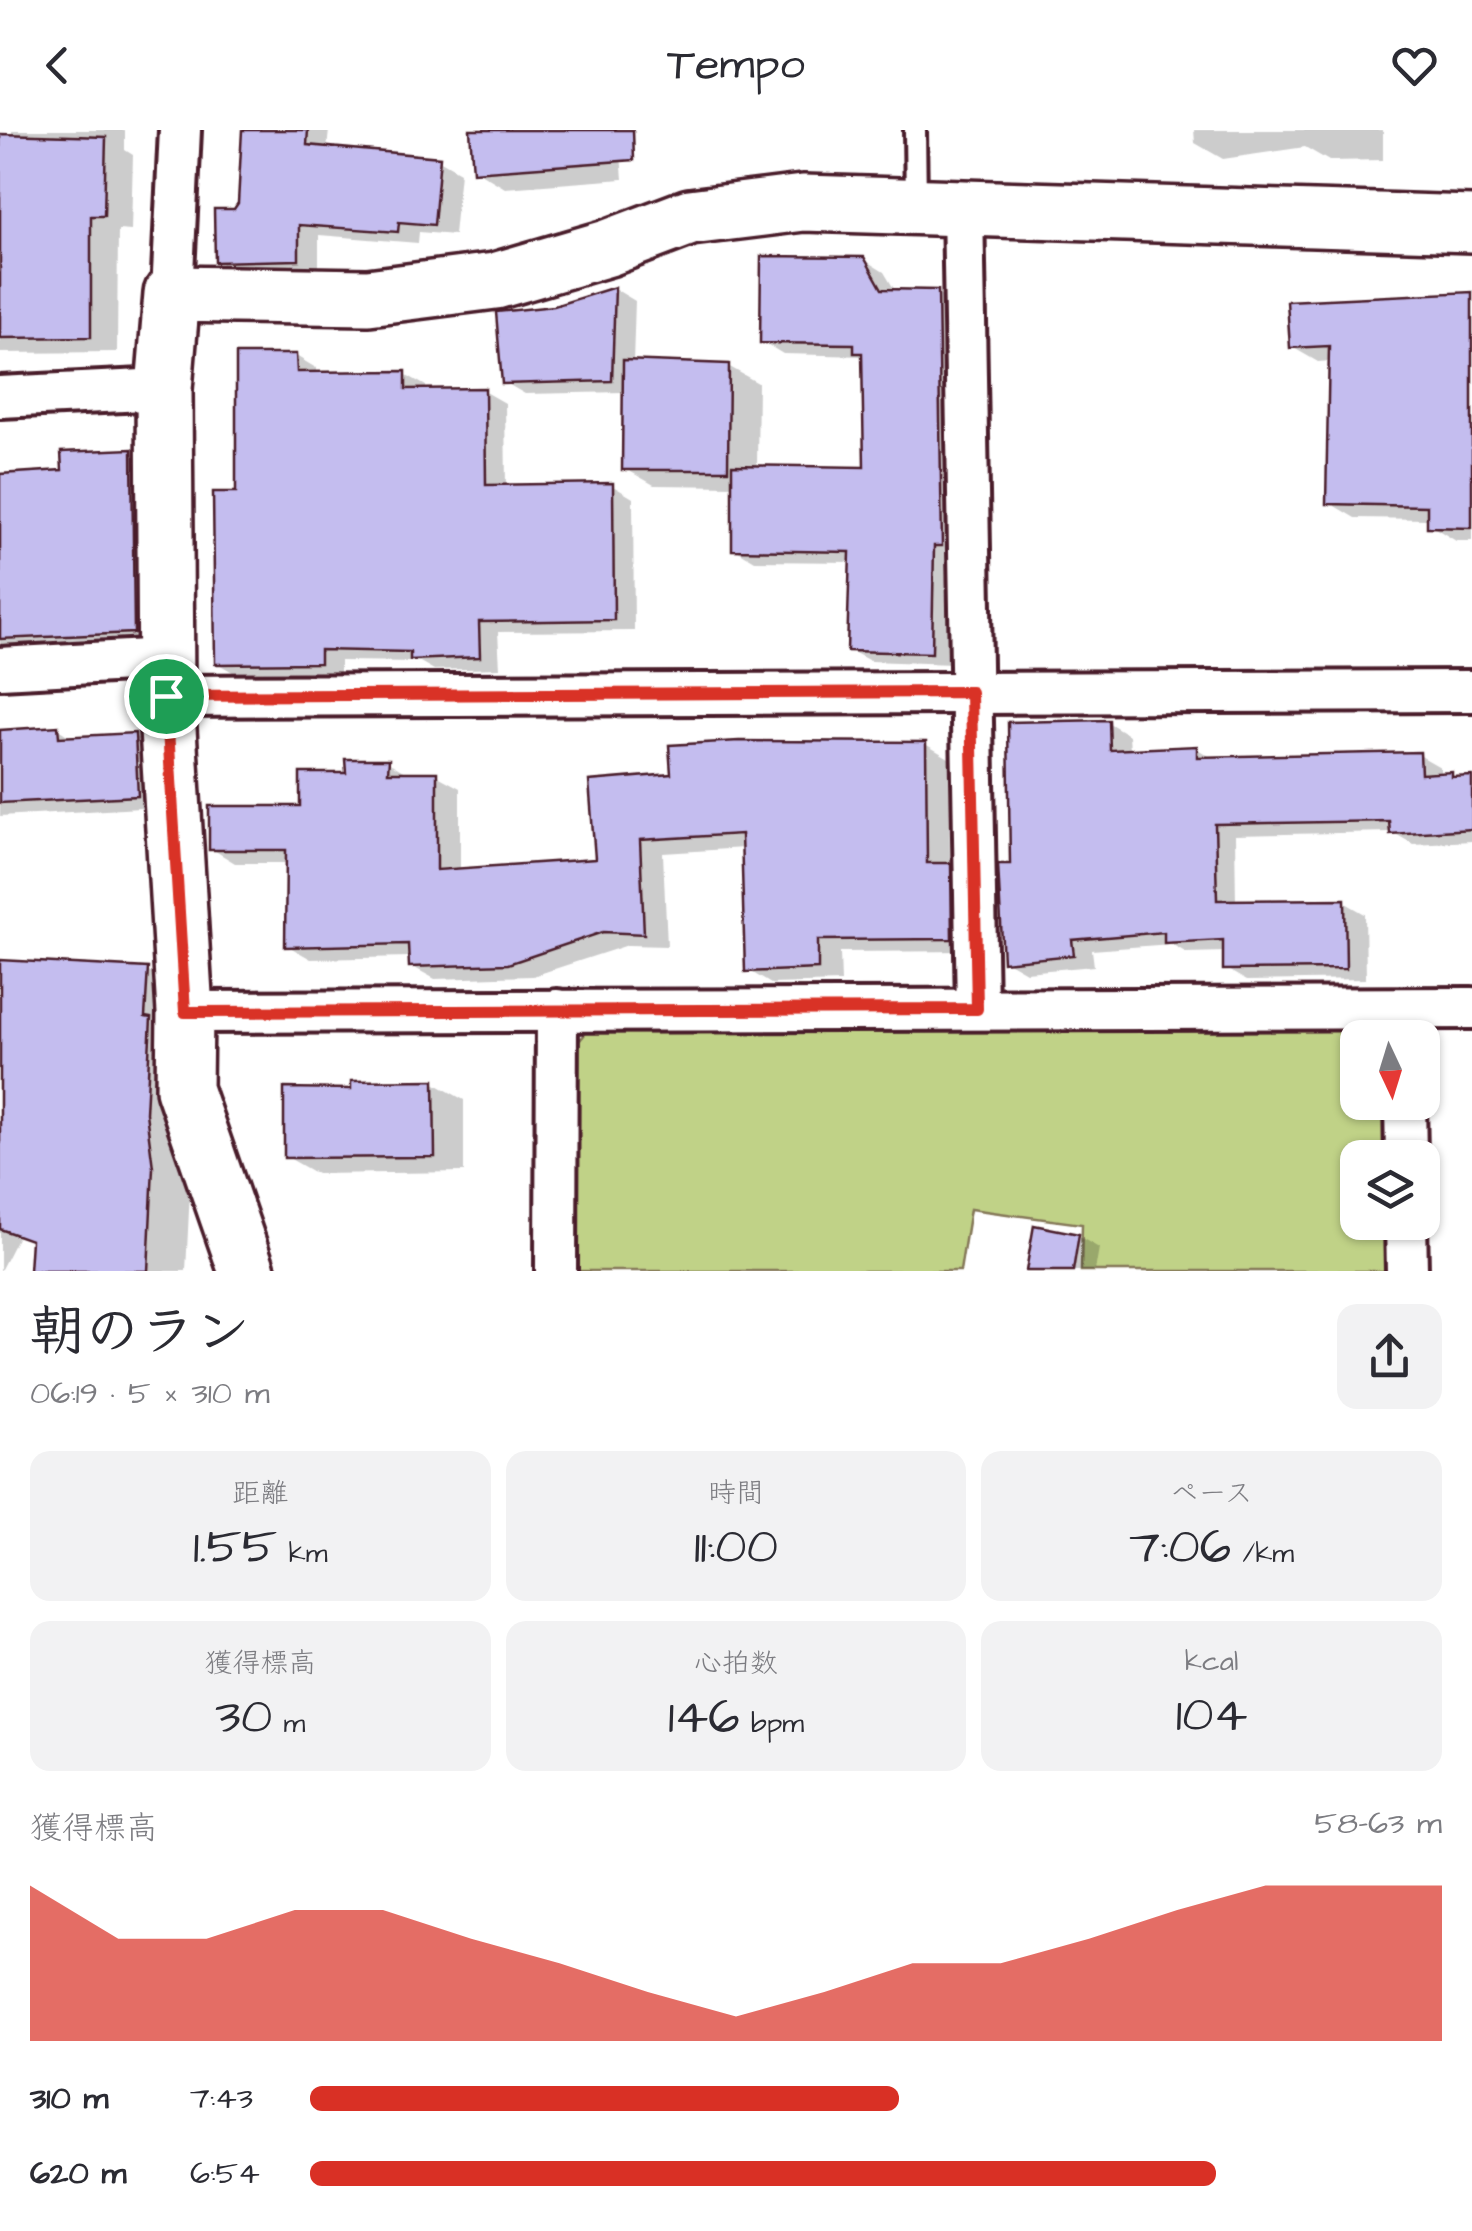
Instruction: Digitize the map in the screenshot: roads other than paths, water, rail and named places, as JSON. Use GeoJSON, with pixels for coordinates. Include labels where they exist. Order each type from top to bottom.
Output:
{"type":"FeatureCollection","features":[{"type":"Feature","properties":{"kind":"street"},"geometry":{"type":"LineString","coordinates":[[180,130],[164,389],[166,678],[185,1012],[184,1089],[247,1271]]}},
{"type":"Feature","properties":{"kind":"street"},"geometry":{"type":"LineString","coordinates":[[172,294],[368,297],[495,280],[608,248],[690,217],[802,203],[1472,224]]}},
{"type":"Feature","properties":{"kind":"street"},"geometry":{"type":"LineString","coordinates":[[939,206],[971,692],[977,1009]]}},
{"type":"Feature","properties":{"kind":"street"},"geometry":{"type":"LineString","coordinates":[[0,397],[164,389]]}},
{"type":"Feature","properties":{"kind":"street"},"geometry":{"type":"LineString","coordinates":[[0,668],[166,678],[971,692],[1472,691]]}},
{"type":"Feature","properties":{"kind":"street"},"geometry":{"type":"LineString","coordinates":[[1418,1020],[1472,1008]]}},
{"type":"Feature","properties":{"kind":"street"},"geometry":{"type":"LineString","coordinates":[[185,1012],[977,1009],[1340,1021]]}},
{"type":"Feature","properties":{"kind":"street"},"geometry":{"type":"LineString","coordinates":[[556,1271],[557,1010]]}},
{"type":"Feature","properties":{"kind":"street"},"geometry":{"type":"LineString","coordinates":[[1406,1240],[1407,1271]]}},
{"type":"Feature","properties":{"kind":"lane"},"geometry":{"type":"LineString","coordinates":[[915,130],[939,206]]}}]}
